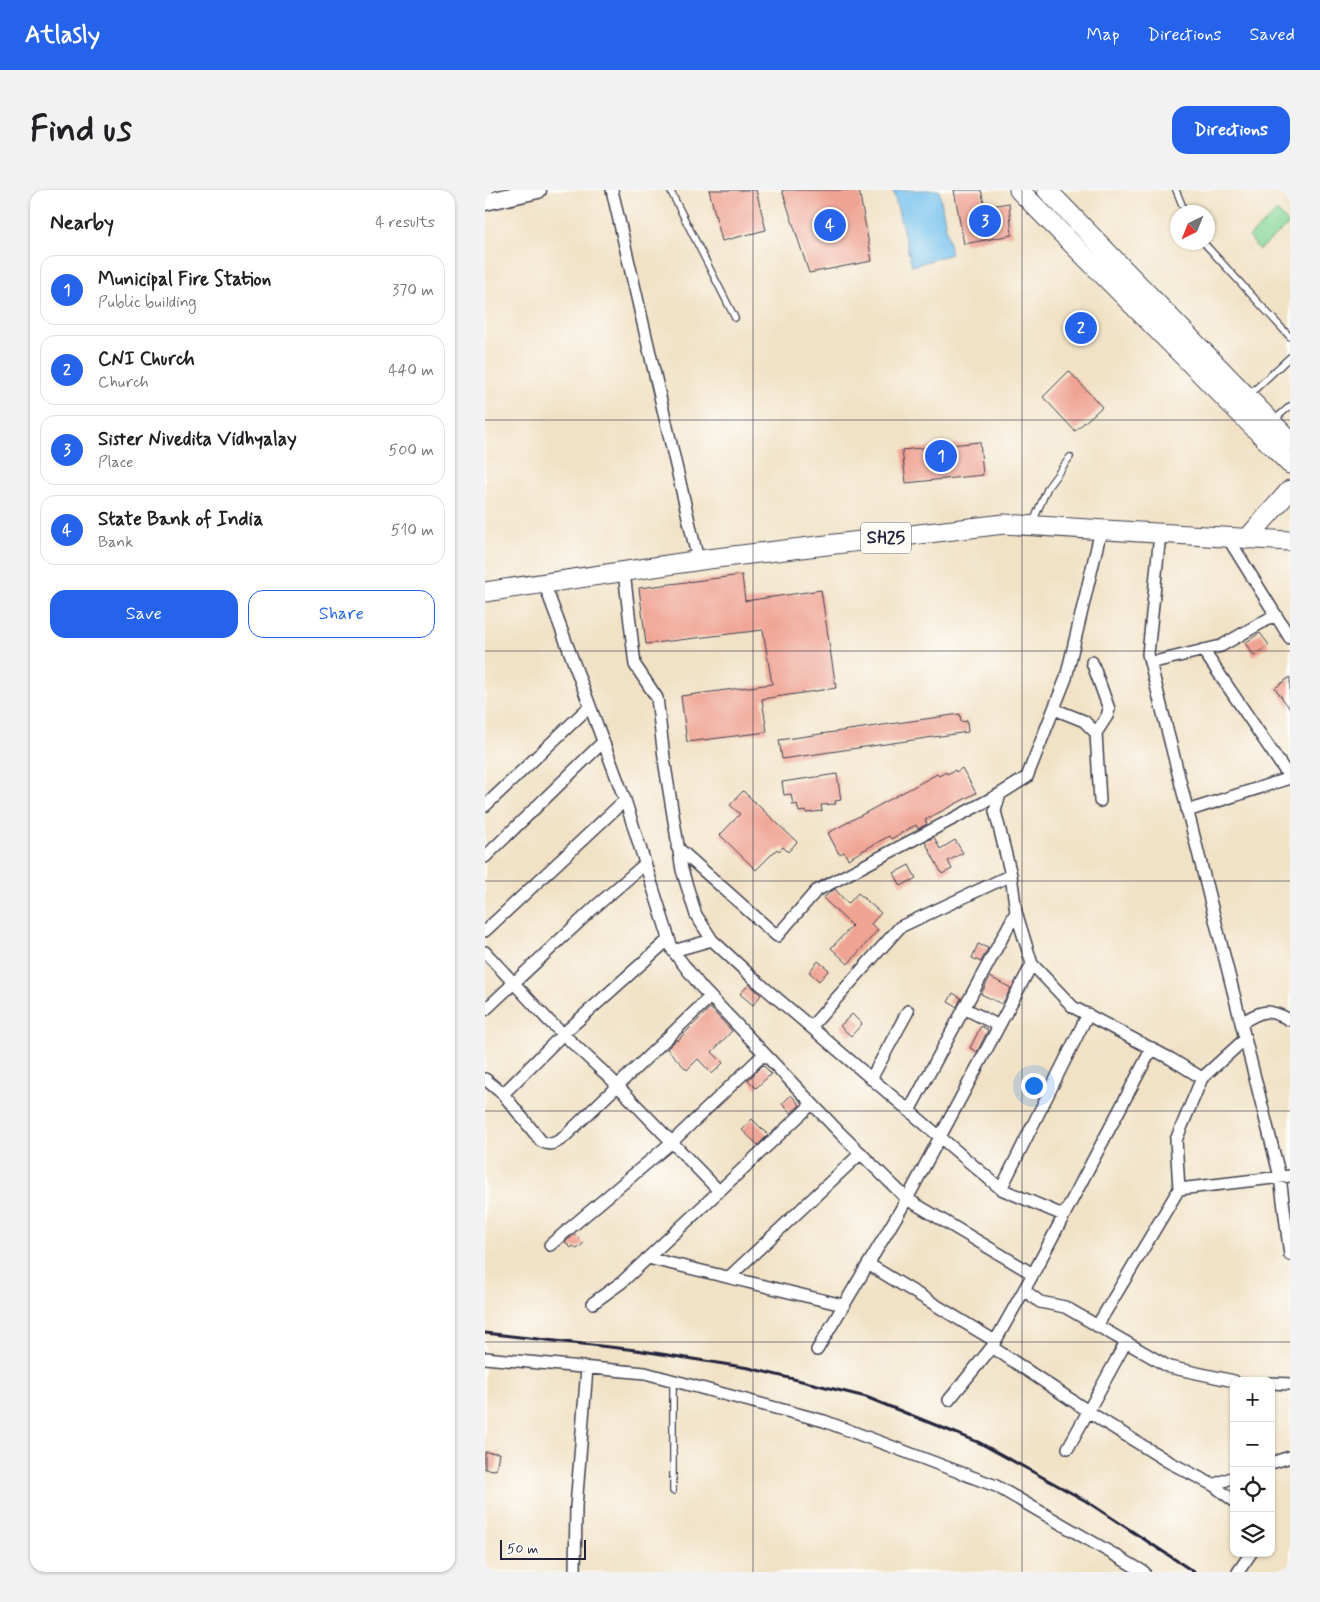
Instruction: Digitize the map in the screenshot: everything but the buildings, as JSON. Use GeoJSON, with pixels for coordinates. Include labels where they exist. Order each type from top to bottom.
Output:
{"type":"FeatureCollection","features":[{"type":"Feature","properties":{"kind":"main road"},"geometry":{"type":"LineString","coordinates":[[485,202],[538,190]]}},
{"type":"Feature","properties":{"kind":"main road"},"geometry":{"type":"LineString","coordinates":[[1019,190],[1290,464]]}},
{"type":"Feature","properties":{"kind":"main road"},"geometry":{"type":"LineString","coordinates":[[1047,190],[1290,441]]}},
{"type":"Feature","properties":{"kind":"main road"},"geometry":{"type":"LineString","coordinates":[[1247,539],[1290,490]]}},
{"type":"Feature","properties":{"kind":"main road","name":"SH25"},"geometry":{"type":"LineString","coordinates":[[485,592],[698,560],[1004,524],[1290,542]]}},
{"type":"Feature","properties":{"kind":"street"},"geometry":{"type":"LineString","coordinates":[[612,190],[698,560]]}},
{"type":"Feature","properties":{"kind":"street"},"geometry":{"type":"LineString","coordinates":[[677,847],[777,936],[816,891],[1000,794],[1027,777],[1066,678],[1101,530]]}},
{"type":"Feature","properties":{"kind":"street"},"geometry":{"type":"LineString","coordinates":[[1160,534],[1148,654],[1245,1039],[1285,1176],[1290,1255]]}},
{"type":"Feature","properties":{"kind":"street"},"geometry":{"type":"LineString","coordinates":[[1228,538],[1289,635]]}},
{"type":"Feature","properties":{"kind":"street"},"geometry":{"type":"LineString","coordinates":[[624,572],[635,665],[657,698],[677,847],[682,870],[696,915],[712,940],[909,1112],[1001,1189],[1063,1215]]}},
{"type":"Feature","properties":{"kind":"street"},"geometry":{"type":"LineString","coordinates":[[544,583],[625,800],[673,952],[710,997],[812,1104],[907,1199],[1033,1274]]}},
{"type":"Feature","properties":{"kind":"street"},"geometry":{"type":"LineString","coordinates":[[1150,662],[1221,646],[1275,615]]}},
{"type":"Feature","properties":{"kind":"street"},"geometry":{"type":"LineString","coordinates":[[1187,811],[1290,778],[1203,650]]}},
{"type":"Feature","properties":{"kind":"street"},"geometry":{"type":"LineString","coordinates":[[1092,662],[1109,709],[1107,716],[1096,733],[1099,801]]}},
{"type":"Feature","properties":{"kind":"street"},"geometry":{"type":"LineString","coordinates":[[485,806],[590,706]]}},
{"type":"Feature","properties":{"kind":"street"},"geometry":{"type":"LineString","coordinates":[[1054,709],[1084,720],[1096,733]]}},
{"type":"Feature","properties":{"kind":"street"},"geometry":{"type":"LineString","coordinates":[[485,856],[603,742]]}},
{"type":"Feature","properties":{"kind":"street"},"geometry":{"type":"LineString","coordinates":[[1000,794],[995,811],[1011,875],[1016,912],[1032,964],[1073,1007],[1152,1048],[1202,1078]]}},
{"type":"Feature","properties":{"kind":"street"},"geometry":{"type":"LineString","coordinates":[[485,931],[625,800]]}},
{"type":"Feature","properties":{"kind":"street"},"geometry":{"type":"LineString","coordinates":[[485,1010],[595,907],[645,864]]}},
{"type":"Feature","properties":{"kind":"street"},"geometry":{"type":"LineString","coordinates":[[811,1027],[900,926],[1011,875]]}},
{"type":"Feature","properties":{"kind":"street"},"geometry":{"type":"LineString","coordinates":[[909,1112],[1016,912]]}},
{"type":"Feature","properties":{"kind":"street"},"geometry":{"type":"LineString","coordinates":[[503,1094],[563,1034],[669,938]]}},
{"type":"Feature","properties":{"kind":"street"},"geometry":{"type":"LineString","coordinates":[[673,952],[712,940]]}},
{"type":"Feature","properties":{"kind":"street"},"geometry":{"type":"LineString","coordinates":[[485,952],[513,983],[618,1086],[719,1191]]}},
{"type":"Feature","properties":{"kind":"street"},"geometry":{"type":"LineString","coordinates":[[817,1350],[907,1199],[1032,964]]}},
{"type":"Feature","properties":{"kind":"street"},"geometry":{"type":"LineString","coordinates":[[485,1079],[503,1094],[541,1140],[547,1144],[555,1144],[710,997]]}},
{"type":"Feature","properties":{"kind":"street"},"geometry":{"type":"LineString","coordinates":[[964,1008],[999,1026]]}},
{"type":"Feature","properties":{"kind":"street"},"geometry":{"type":"LineString","coordinates":[[871,1079],[908,1011]]}},
{"type":"Feature","properties":{"kind":"street"},"geometry":{"type":"LineString","coordinates":[[1241,1023],[1261,1012],[1270,1012],[1290,1020]]}},
{"type":"Feature","properties":{"kind":"street"},"geometry":{"type":"LineString","coordinates":[[1001,1189],[1087,1014]]}},
{"type":"Feature","properties":{"kind":"street"},"geometry":{"type":"LineString","coordinates":[[1097,1326],[1179,1189],[1176,1140],[1202,1078],[1245,1039]]}},
{"type":"Feature","properties":{"kind":"street"},"geometry":{"type":"LineString","coordinates":[[949,1400],[993,1344],[1033,1274],[1152,1048]]}},
{"type":"Feature","properties":{"kind":"street"},"geometry":{"type":"LineString","coordinates":[[550,1245],[671,1142],[764,1054]]}},
{"type":"Feature","properties":{"kind":"street"},"geometry":{"type":"LineString","coordinates":[[593,1303],[622,1282],[812,1104]]}},
{"type":"Feature","properties":{"kind":"street"},"geometry":{"type":"LineString","coordinates":[[729,1278],[861,1153]]}},
{"type":"Feature","properties":{"kind":"street"},"geometry":{"type":"LineString","coordinates":[[1179,1189],[1285,1176]]}},
{"type":"Feature","properties":{"kind":"street"},"geometry":{"type":"LineString","coordinates":[[648,1258],[843,1305]]}},
{"type":"Feature","properties":{"kind":"street"},"geometry":{"type":"LineString","coordinates":[[868,1264],[993,1344],[1089,1412],[1167,1461],[1213,1485],[1230,1498]]}},
{"type":"Feature","properties":{"kind":"street"},"geometry":{"type":"LineString","coordinates":[[1024,1290],[1040,1302],[1065,1307],[1169,1367],[1230,1380]]}},
{"type":"Feature","properties":{"kind":"street"},"geometry":{"type":"LineString","coordinates":[[1068,1448],[1125,1342]]}},
{"type":"Feature","properties":{"kind":"street"},"geometry":{"type":"LineString","coordinates":[[485,1358],[645,1374],[824,1420],[996,1486],[1143,1572]]}},
{"type":"Feature","properties":{"kind":"street"},"geometry":{"type":"LineString","coordinates":[[575,1572],[576,1507],[587,1368]]}},
{"type":"Feature","properties":{"kind":"street"},"geometry":{"type":"LineString","coordinates":[[1275,1383],[1290,1384]]}},
{"type":"Feature","properties":{"kind":"street"},"geometry":{"type":"LineString","coordinates":[[1275,1462],[1290,1458]]}},
{"type":"Feature","properties":{"kind":"street"},"geometry":{"type":"LineString","coordinates":[[1213,1485],[1230,1479]]}},
{"type":"Feature","properties":{"kind":"street"},"geometry":{"type":"LineString","coordinates":[[1238,1572],[1248,1557]]}},
{"type":"Feature","properties":{"kind":"lane"},"geometry":{"type":"LineString","coordinates":[[670,190],[735,318]]}},
{"type":"Feature","properties":{"kind":"lane"},"geometry":{"type":"LineString","coordinates":[[1176,190],[1182,205]]}},
{"type":"Feature","properties":{"kind":"lane"},"geometry":{"type":"LineString","coordinates":[[1210,250],[1290,337]]}},
{"type":"Feature","properties":{"kind":"lane"},"geometry":{"type":"LineString","coordinates":[[1247,396],[1290,357]]}},
{"type":"Feature","properties":{"kind":"lane"},"geometry":{"type":"LineString","coordinates":[[1272,422],[1290,406]]}},
{"type":"Feature","properties":{"kind":"lane"},"geometry":{"type":"LineString","coordinates":[[1031,526],[1048,487],[1070,457]]}},
{"type":"Feature","properties":{"kind":"lane"},"geometry":{"type":"LineString","coordinates":[[673,1381],[673,1491]]}},
{"type":"Feature","properties":{"kind":"green space"},"geometry":{"type":"Polygon","coordinates":[[[1277,211],[1289,224],[1259,250],[1249,237],[1277,211]]]}},
{"type":"Feature","properties":{"kind":"water"},"geometry":{"type":"Polygon","coordinates":[[[893,190],[939,190],[951,254],[912,266],[893,190]]]}},
{"type":"Feature","properties":{"kind":"railway"},"geometry":{"type":"LineString","coordinates":[[485,1333],[636,1350],[749,1368],[866,1397],[980,1443],[1086,1501],[1194,1572]]}},
{"type":"Feature","properties":{"kind":"place","name":"Sister Nivedita Vidhyalay"},"geometry":{"type":"Point","coordinates":[985,221]}},
{"type":"Feature","properties":{"kind":"place","name":"State Bank of India"},"geometry":{"type":"Point","coordinates":[830,225]}},
{"type":"Feature","properties":{"kind":"place","name":"CNI Church"},"geometry":{"type":"Point","coordinates":[1081,328]}},
{"type":"Feature","properties":{"kind":"place","name":"Municipal Fire Station"},"geometry":{"type":"Point","coordinates":[941,456]}}]}
